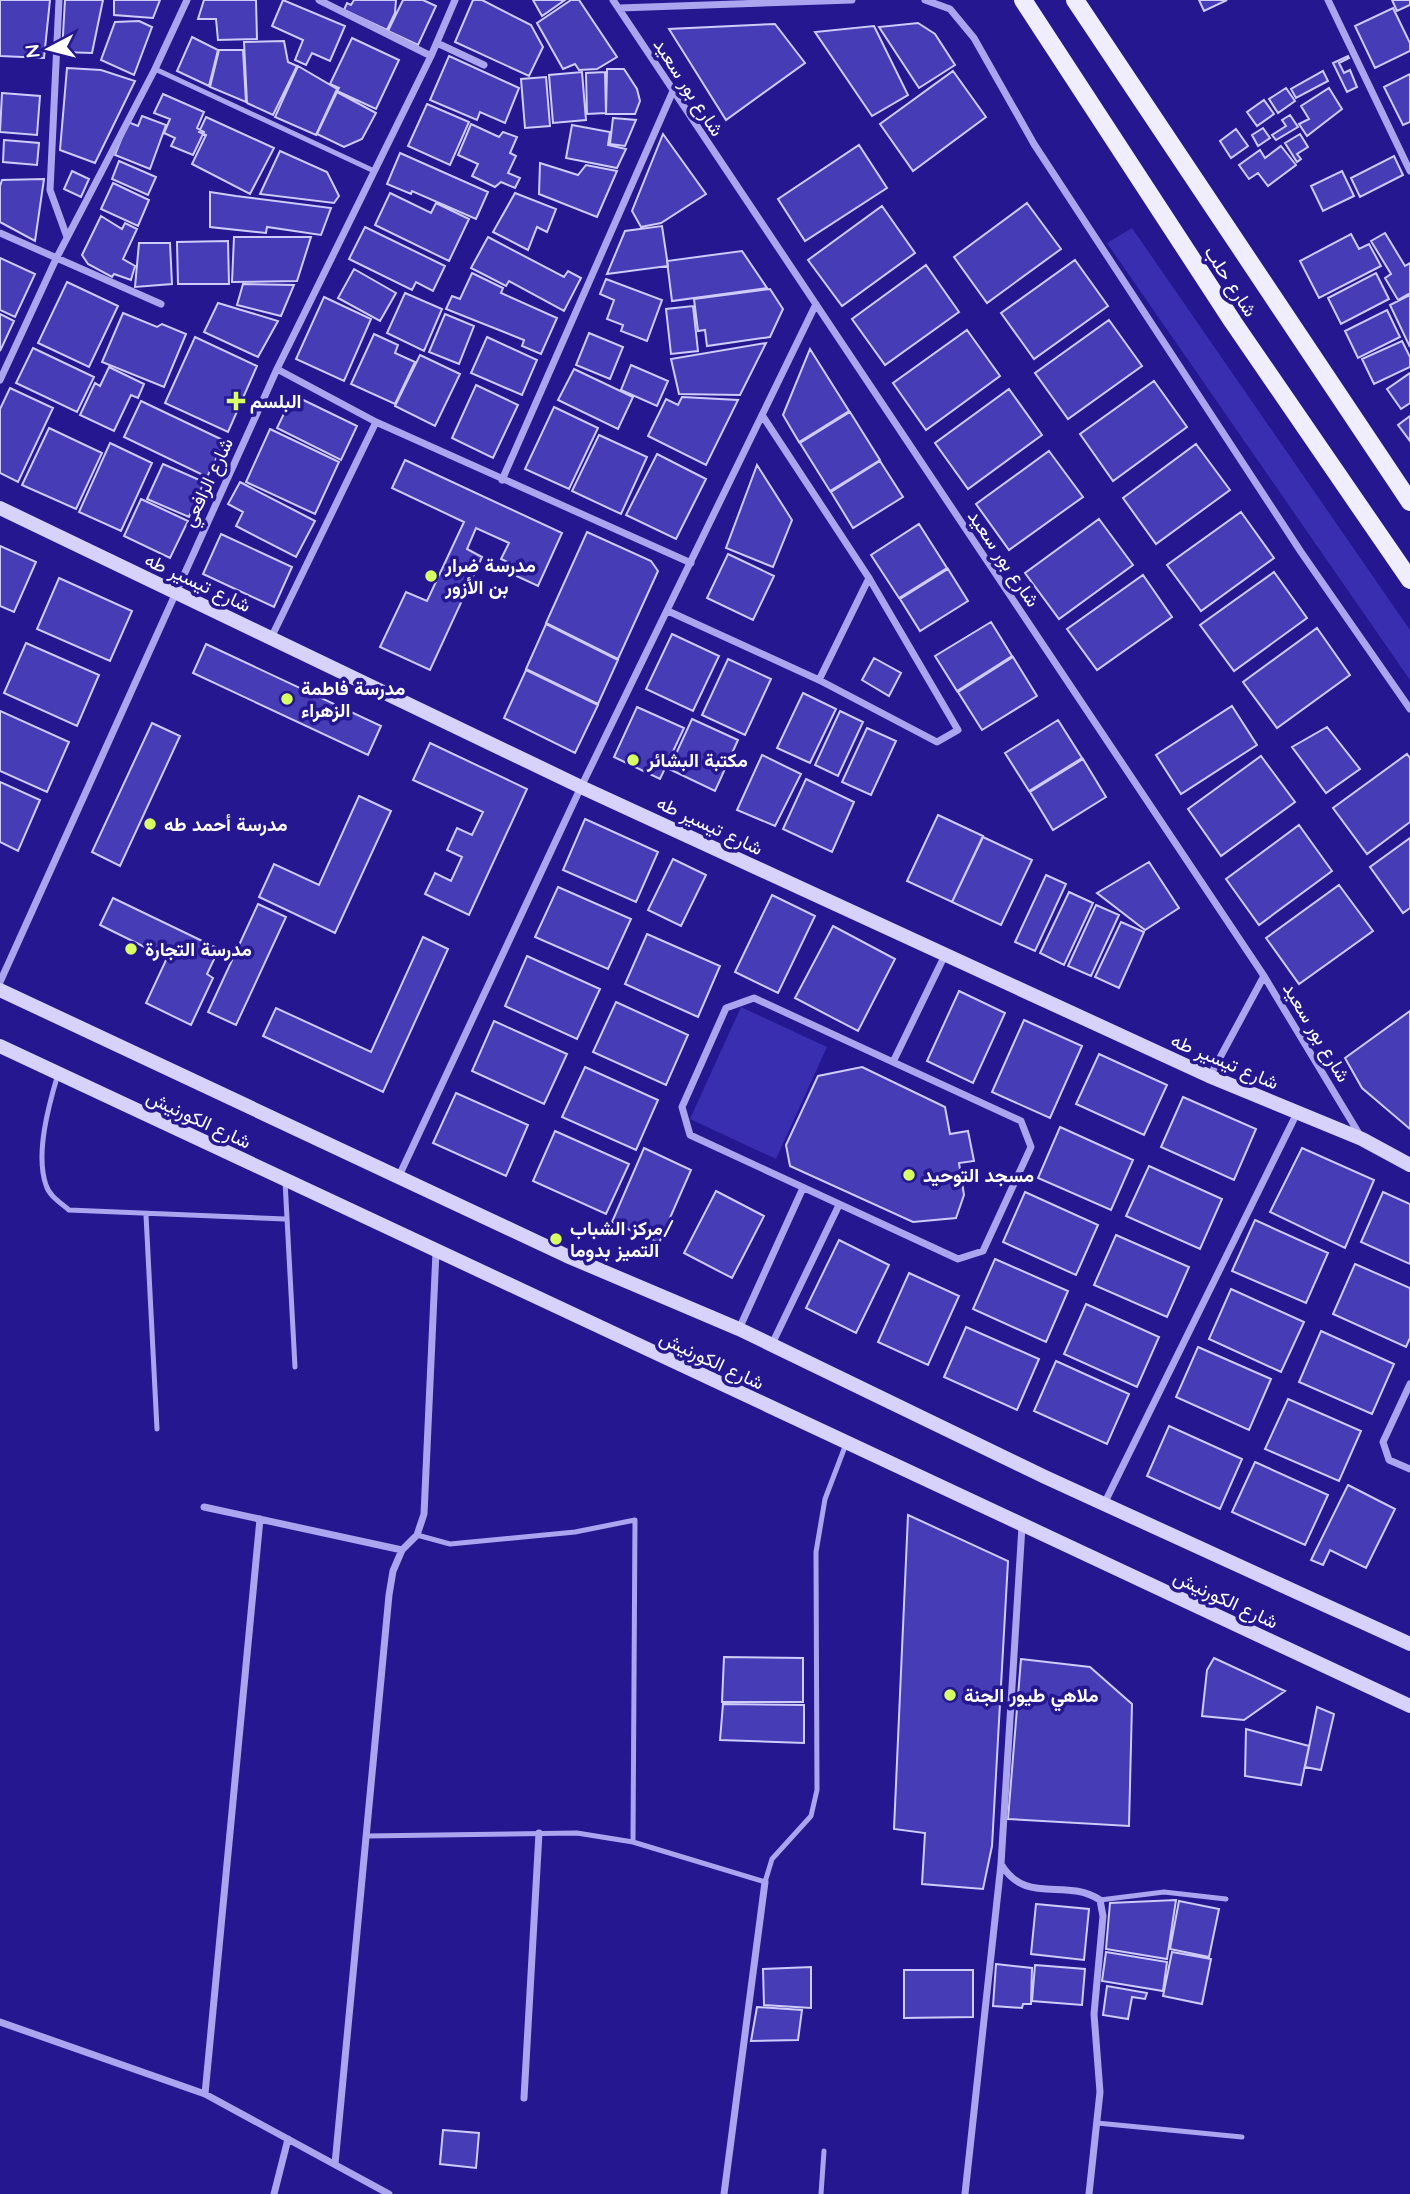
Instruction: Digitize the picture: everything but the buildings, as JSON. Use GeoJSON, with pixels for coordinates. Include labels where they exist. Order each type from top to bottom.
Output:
{"type":"FeatureCollection","features":[{"type":"Feature","properties":{"kind":"main road","name":"شارع حلب"},"geometry":{"type":"LineString","coordinates":[[1023,0],[1233,322],[1410,580]]}},
{"type":"Feature","properties":{"kind":"main road","name":"شارع حلب"},"geometry":{"type":"LineString","coordinates":[[1075,0],[1410,502]]}},
{"type":"Feature","properties":{"kind":"main road","name":"شارع تيسير طه"},"geometry":{"type":"LineString","coordinates":[[0,508],[581,787],[1209,1076],[1362,1139],[1410,1165]]}},
{"type":"Feature","properties":{"kind":"main road","name":"شارع الكورنيش"},"geometry":{"type":"LineString","coordinates":[[0,990],[567,1256],[739,1329],[1045,1476],[1410,1644]]}},
{"type":"Feature","properties":{"kind":"main road","name":"شارع الكورنيش"},"geometry":{"type":"LineString","coordinates":[[0,1046],[1022,1526],[1409,1702]]}},
{"type":"Feature","properties":{"kind":"street"},"geometry":{"type":"LineString","coordinates":[[59,0],[50,190],[67,237]]}},
{"type":"Feature","properties":{"kind":"street"},"geometry":{"type":"LineString","coordinates":[[0,380],[55,259],[155,69],[187,0]]}},
{"type":"Feature","properties":{"kind":"street"},"geometry":{"type":"LineString","coordinates":[[319,0],[431,56]]}},
{"type":"Feature","properties":{"kind":"street","name":"شارع الرافعي"},"geometry":{"type":"LineString","coordinates":[[0,982],[173,592],[372,170],[431,56],[455,0]]}},
{"type":"Feature","properties":{"kind":"street","name":"شارع بور سعيد"},"geometry":{"type":"LineString","coordinates":[[613,0],[1264,975],[1362,1139]]}},
{"type":"Feature","properties":{"kind":"street"},"geometry":{"type":"LineString","coordinates":[[619,8],[852,0]]}},
{"type":"Feature","properties":{"kind":"street"},"geometry":{"type":"LineString","coordinates":[[925,0],[950,9],[974,38],[1034,144],[1301,552],[1410,709]]}},
{"type":"Feature","properties":{"kind":"street"},"geometry":{"type":"LineString","coordinates":[[1328,0],[1410,172]]}},
{"type":"Feature","properties":{"kind":"street"},"geometry":{"type":"LineString","coordinates":[[437,43],[485,65]]}},
{"type":"Feature","properties":{"kind":"street"},"geometry":{"type":"LineString","coordinates":[[502,480],[673,91]]}},
{"type":"Feature","properties":{"kind":"street"},"geometry":{"type":"LineString","coordinates":[[0,233],[161,304]]}},
{"type":"Feature","properties":{"kind":"street"},"geometry":{"type":"LineString","coordinates":[[399,1176],[581,787],[816,304]]}},
{"type":"Feature","properties":{"kind":"street"},"geometry":{"type":"LineString","coordinates":[[277,369],[376,422],[691,563]]}},
{"type":"Feature","properties":{"kind":"street"},"geometry":{"type":"LineString","coordinates":[[668,611],[819,680],[937,742],[958,730],[869,578],[762,415]]}},
{"type":"Feature","properties":{"kind":"street"},"geometry":{"type":"LineString","coordinates":[[271,638],[376,422]]}},
{"type":"Feature","properties":{"kind":"street"},"geometry":{"type":"LineString","coordinates":[[819,680],[869,578]]}},
{"type":"Feature","properties":{"kind":"street"},"geometry":{"type":"LineString","coordinates":[[893,1062],[945,956]]}},
{"type":"Feature","properties":{"kind":"street"},"geometry":{"type":"LineString","coordinates":[[1209,1076],[1264,975]]}},
{"type":"Feature","properties":{"kind":"street"},"geometry":{"type":"LineString","coordinates":[[754,998],[893,1062],[1021,1122],[1031,1147],[983,1251],[958,1259],[690,1135],[682,1107],[726,1008],[754,998]]}},
{"type":"Feature","properties":{"kind":"street"},"geometry":{"type":"LineString","coordinates":[[1105,1502],[1297,1113]]}},
{"type":"Feature","properties":{"kind":"street"},"geometry":{"type":"LineString","coordinates":[[739,1329],[803,1188]]}},
{"type":"Feature","properties":{"kind":"street"},"geometry":{"type":"LineString","coordinates":[[771,1345],[839,1205]]}},
{"type":"Feature","properties":{"kind":"street"},"geometry":{"type":"LineString","coordinates":[[335,2164],[389,1595],[393,1572],[402,1550],[417,1535],[424,1514],[436,1252]]}},
{"type":"Feature","properties":{"kind":"street"},"geometry":{"type":"LineString","coordinates":[[1410,1384],[1383,1442],[1389,1460],[1410,1469]]}},
{"type":"Feature","properties":{"kind":"street"},"geometry":{"type":"LineString","coordinates":[[204,1507],[402,1550]]}},
{"type":"Feature","properties":{"kind":"street"},"geometry":{"type":"LineString","coordinates":[[205,2094],[260,1519]]}},
{"type":"Feature","properties":{"kind":"street"},"geometry":{"type":"LineString","coordinates":[[965,2194],[1001,1864],[1022,1526]]}},
{"type":"Feature","properties":{"kind":"street"},"geometry":{"type":"LineString","coordinates":[[524,2098],[539,1833]]}},
{"type":"Feature","properties":{"kind":"street"},"geometry":{"type":"LineString","coordinates":[[1001,1864],[1010,1880],[1022,1886],[1089,1893],[1100,1900],[1104,1916],[1094,2014],[1100,2092],[1089,2194]]}},
{"type":"Feature","properties":{"kind":"street"},"geometry":{"type":"LineString","coordinates":[[724,2194],[765,1882]]}},
{"type":"Feature","properties":{"kind":"street"},"geometry":{"type":"LineString","coordinates":[[0,2022],[205,2094],[389,2194]]}},
{"type":"Feature","properties":{"kind":"street"},"geometry":{"type":"LineString","coordinates":[[274,2194],[288,2139]]}},
{"type":"Feature","properties":{"kind":"lane"},"geometry":{"type":"LineString","coordinates":[[155,69],[372,170]]}},
{"type":"Feature","properties":{"kind":"lane"},"geometry":{"type":"LineString","coordinates":[[58,1074],[45,1120],[46,1186],[69,1210],[285,1219]]}},
{"type":"Feature","properties":{"kind":"lane"},"geometry":{"type":"LineString","coordinates":[[285,1181],[295,1367]]}},
{"type":"Feature","properties":{"kind":"lane"},"geometry":{"type":"LineString","coordinates":[[146,1215],[157,1429]]}},
{"type":"Feature","properties":{"kind":"lane"},"geometry":{"type":"LineString","coordinates":[[366,1836],[577,1833],[633,1842],[765,1882],[772,1859],[811,1816],[817,1790],[816,1552],[825,1499],[846,1444]]}},
{"type":"Feature","properties":{"kind":"lane"},"geometry":{"type":"LineString","coordinates":[[417,1535],[450,1544],[575,1532],[635,1520],[633,1842]]}},
{"type":"Feature","properties":{"kind":"lane"},"geometry":{"type":"LineString","coordinates":[[1100,1900],[1164,1892],[1226,1899]]}},
{"type":"Feature","properties":{"kind":"lane"},"geometry":{"type":"LineString","coordinates":[[1097,2123],[1242,2137]]}},
{"type":"Feature","properties":{"kind":"lane"},"geometry":{"type":"LineString","coordinates":[[821,2194],[824,2151]]}},
{"type":"Feature","properties":{"kind":"shaded area"},"geometry":{"type":"Polygon","coordinates":[[[1132,228],[1410,630],[1410,680],[1107,243],[1132,228]]]}},
{"type":"Feature","properties":{"kind":"shaded area"},"geometry":{"type":"Polygon","coordinates":[[[741,1007],[827,1047],[776,1159],[690,1119],[741,1007]]]}},
{"type":"Feature","properties":{"kind":"place","name":"البلسم"},"geometry":{"type":"Point","coordinates":[236,401]}},
{"type":"Feature","properties":{"kind":"place","name":"مدرسة ضرار بن الأزور"},"geometry":{"type":"Point","coordinates":[431,576]}},
{"type":"Feature","properties":{"kind":"place","name":"مدرسة فاطمة الزهراء"},"geometry":{"type":"Point","coordinates":[287,699]}},
{"type":"Feature","properties":{"kind":"place","name":"مكتبة البشائر"},"geometry":{"type":"Point","coordinates":[633,760]}},
{"type":"Feature","properties":{"kind":"place","name":"مدرسة أحمد طه"},"geometry":{"type":"Point","coordinates":[150,824]}},
{"type":"Feature","properties":{"kind":"place","name":"مدرسة التجارة"},"geometry":{"type":"Point","coordinates":[131,949]}},
{"type":"Feature","properties":{"kind":"place","name":"مسجد التوحيد"},"geometry":{"type":"Point","coordinates":[909,1175]}},
{"type":"Feature","properties":{"kind":"place","name":"مركز الشباب/ التميز بدوما"},"geometry":{"type":"Point","coordinates":[556,1239]}},
{"type":"Feature","properties":{"kind":"place","name":"ملاهي طيور الجنة"},"geometry":{"type":"Point","coordinates":[950,1695]}}]}
